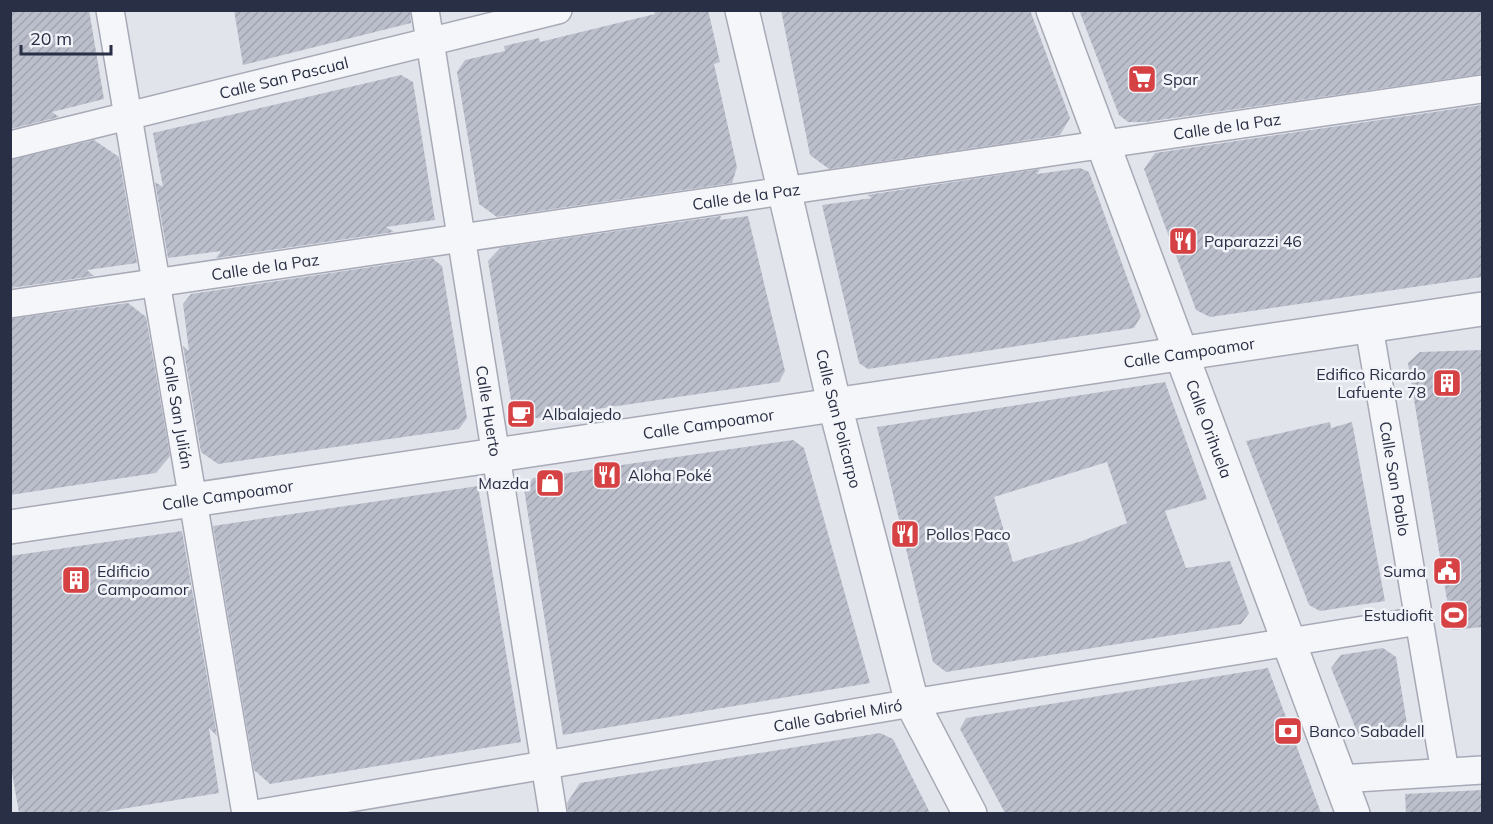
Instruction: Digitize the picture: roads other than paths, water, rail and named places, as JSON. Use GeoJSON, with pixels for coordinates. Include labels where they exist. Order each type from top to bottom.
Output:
{"type":"FeatureCollection","features":[{"type":"Feature","properties":{"kind":"street","name":"Calle San Julián"},"geometry":{"type":"LineString","coordinates":[[110,10],[246,813]]}},
{"type":"Feature","properties":{"kind":"street","name":"Calle Huerto"},"geometry":{"type":"LineString","coordinates":[[425,10],[553,813]]}},
{"type":"Feature","properties":{"kind":"street","name":"Calle San Pascual"},"geometry":{"type":"LineString","coordinates":[[10,145],[558,10]]}},
{"type":"Feature","properties":{"kind":"street","name":"Calle San Policarpo"},"geometry":{"type":"LineString","coordinates":[[742,10],[835,406],[912,703],[970,813]]}},
{"type":"Feature","properties":{"kind":"street","name":"Calle Orihuela"},"geometry":{"type":"LineString","coordinates":[[1053,10],[1353,813]]}},
{"type":"Feature","properties":{"kind":"street","name":"Calle de la Paz"},"geometry":{"type":"LineString","coordinates":[[10,304],[1482,89]]}},
{"type":"Feature","properties":{"kind":"street","name":"Calle Campoamor"},"geometry":{"type":"LineString","coordinates":[[10,527],[1407,322],[1482,309]]}},
{"type":"Feature","properties":{"kind":"street","name":"Calle Campoamor"},"geometry":{"type":"LineString","coordinates":[[1407,322],[1482,318]]}},
{"type":"Feature","properties":{"kind":"street","name":"Calle San Pablo"},"geometry":{"type":"LineString","coordinates":[[1369,327],[1445,772]]}},
{"type":"Feature","properties":{"kind":"street","name":"Calle Gabriel Miró"},"geometry":{"type":"LineString","coordinates":[[255,813],[1419,621]]}},
{"type":"Feature","properties":{"kind":"street"},"geometry":{"type":"LineString","coordinates":[[1340,779],[1482,770]]}},
{"type":"Feature","properties":{"kind":"place","name":"Spar"},"geometry":{"type":"Point","coordinates":[1142,79]}},
{"type":"Feature","properties":{"kind":"place","name":"Paparazzi 46"},"geometry":{"type":"Point","coordinates":[1183,241]}},
{"type":"Feature","properties":{"kind":"place","name":"Edifico Ricardo Lafuente 78"},"geometry":{"type":"Point","coordinates":[1447,383]}},
{"type":"Feature","properties":{"kind":"place","name":"Albalajedo"},"geometry":{"type":"Point","coordinates":[521,414]}},
{"type":"Feature","properties":{"kind":"place","name":"Aloha Poké"},"geometry":{"type":"Point","coordinates":[607,475]}},
{"type":"Feature","properties":{"kind":"place","name":"Mazda"},"geometry":{"type":"Point","coordinates":[550,483]}},
{"type":"Feature","properties":{"kind":"place","name":"Pollos Paco"},"geometry":{"type":"Point","coordinates":[905,534]}},
{"type":"Feature","properties":{"kind":"place","name":"Suma"},"geometry":{"type":"Point","coordinates":[1447,571]}},
{"type":"Feature","properties":{"kind":"place","name":"Edificio Campoamor"},"geometry":{"type":"Point","coordinates":[76,580]}},
{"type":"Feature","properties":{"kind":"place","name":"Estudiofit"},"geometry":{"type":"Point","coordinates":[1454,615]}},
{"type":"Feature","properties":{"kind":"place","name":"Banco Sabadell"},"geometry":{"type":"Point","coordinates":[1288,731]}}]}
